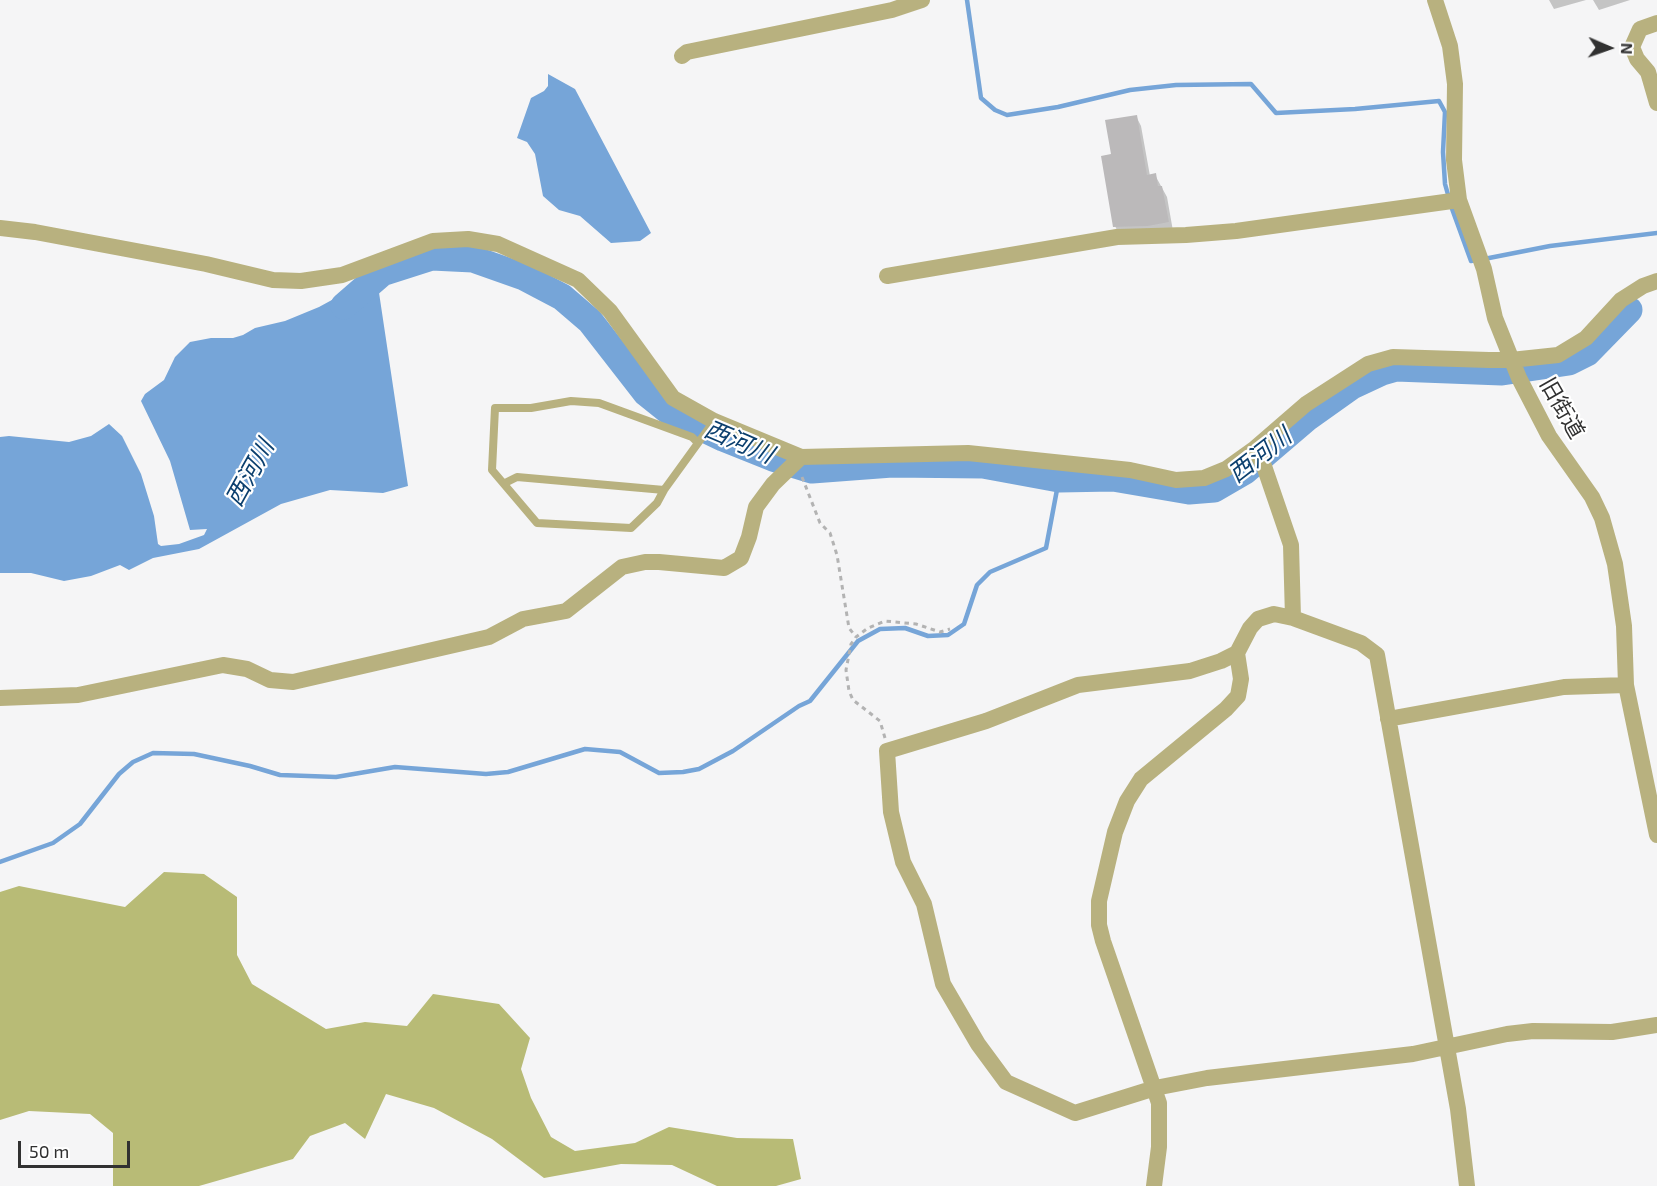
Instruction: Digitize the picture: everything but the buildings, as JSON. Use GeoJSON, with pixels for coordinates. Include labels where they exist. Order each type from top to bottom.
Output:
{"type":"FeatureCollection","features":[{"type":"Feature","properties":{"kind":"street"},"geometry":{"type":"LineString","coordinates":[[682,56],[687,52],[892,10],[922,0]]}},
{"type":"Feature","properties":{"kind":"street","name":"旧街道"},"geometry":{"type":"LineString","coordinates":[[1435,0],[1450,46],[1455,84],[1452,201],[1478,250],[1495,318],[1519,378],[1549,436],[1592,497],[1602,518],[1615,564],[1624,626],[1626,685],[1657,835]]}},
{"type":"Feature","properties":{"kind":"street"},"geometry":{"type":"LineString","coordinates":[[1657,23],[1640,29],[1632,47],[1637,59],[1648,72],[1657,104]]}},
{"type":"Feature","properties":{"kind":"street"},"geometry":{"type":"LineString","coordinates":[[887,276],[1117,237],[1236,231],[1452,201]]}},
{"type":"Feature","properties":{"kind":"street"},"geometry":{"type":"LineString","coordinates":[[0,228],[35,232],[206,264],[273,280],[301,281],[342,275],[433,241],[468,238],[498,244],[578,280],[610,311],[673,398],[709,427],[797,462],[968,453],[1130,470],[1176,480],[1204,478],[1258,456],[1306,404],[1368,364],[1393,357],[1512,361],[1558,355],[1586,338],[1621,300],[1643,286],[1657,281]]}},
{"type":"Feature","properties":{"kind":"street"},"geometry":{"type":"LineString","coordinates":[[1258,456],[1291,545],[1293,618]]}},
{"type":"Feature","properties":{"kind":"street"},"geometry":{"type":"LineString","coordinates":[[0,698],[78,694],[223,665],[247,669],[270,680],[293,682],[489,637],[522,619],[566,611],[622,567],[645,562],[659,562],[724,568],[741,558],[756,507],[773,484],[797,462]]}},
{"type":"Feature","properties":{"kind":"street"},"geometry":{"type":"LineString","coordinates":[[1467,1186],[1458,1109],[1447,1047],[1388,719],[1377,655],[1361,643],[1293,618],[1274,614],[1258,619],[1250,628],[1237,653],[1221,662],[1190,671],[1078,685],[986,721],[887,751],[891,812],[903,862],[924,904],[943,984],[978,1044],[1006,1082],[1076,1113],[1155,1088],[1207,1078],[1413,1054],[1447,1047],[1507,1034],[1533,1030],[1612,1032],[1657,1025]]}},
{"type":"Feature","properties":{"kind":"street"},"geometry":{"type":"LineString","coordinates":[[1154,1186],[1159,1147],[1159,1103],[1103,941],[1099,925],[1099,901],[1115,832],[1126,801],[1142,779],[1239,696],[1241,679],[1237,653]]}},
{"type":"Feature","properties":{"kind":"street"},"geometry":{"type":"LineString","coordinates":[[1388,719],[1564,687],[1626,685]]}},
{"type":"Feature","properties":{"kind":"lane"},"geometry":{"type":"LineString","coordinates":[[698,443],[692,437],[599,404],[571,401],[531,408],[495,408],[492,470],[537,523],[631,528],[657,503],[709,427]]}},
{"type":"Feature","properties":{"kind":"lane"},"geometry":{"type":"LineString","coordinates":[[505,483],[517,477],[664,490]]}},
{"type":"Feature","properties":{"kind":"path"},"geometry":{"type":"LineString","coordinates":[[797,462],[820,523],[830,533],[837,555],[849,628],[856,637]]}},
{"type":"Feature","properties":{"kind":"path"},"geometry":{"type":"LineString","coordinates":[[887,751],[880,721],[853,700],[849,691],[846,670],[851,644],[868,628],[885,621],[916,624],[940,632],[950,629]]}},
{"type":"Feature","properties":{"kind":"green space"},"geometry":{"type":"Polygon","coordinates":[[[164,872],[204,874],[237,897],[237,955],[252,984],[326,1029],[365,1022],[407,1026],[433,994],[499,1004],[530,1038],[521,1069],[531,1098],[551,1137],[575,1151],[635,1143],[669,1127],[737,1138],[793,1139],[801,1179],[776,1186],[717,1186],[672,1165],[621,1164],[544,1178],[492,1139],[434,1108],[386,1094],[365,1139],[345,1123],[310,1136],[293,1159],[199,1186],[113,1186],[113,1133],[90,1114],[29,1111],[0,1120],[0,892],[19,886],[125,907],[164,872]]]}},
{"type":"Feature","properties":{"kind":"water"},"geometry":{"type":"Polygon","coordinates":[[[548,74],[575,89],[651,233],[640,241],[611,243],[580,216],[559,210],[543,196],[535,154],[527,142],[517,138],[531,98],[548,86],[548,74]]]}},
{"type":"Feature","properties":{"kind":"water"},"geometry":{"type":"Polygon","coordinates":[[[372,282],[378,286],[408,486],[383,493],[330,490],[281,504],[199,549],[153,558],[129,570],[120,565],[91,576],[64,581],[31,573],[0,573],[0,437],[69,442],[91,436],[109,424],[122,436],[141,474],[154,516],[158,544],[161,546],[179,544],[204,535],[207,529],[190,530],[170,461],[141,401],[145,394],[164,380],[175,357],[190,342],[243,335],[255,328],[285,321],[319,307],[341,295],[346,287],[372,282]]]}},
{"type":"Feature","properties":{"kind":"waterway"},"geometry":{"type":"LineString","coordinates":[[967,0],[981,98],[995,110],[1007,115],[1058,107],[1130,90],[1176,85],[1251,84],[1276,113],[1355,109],[1439,101],[1445,112],[1443,152],[1445,184],[1449,198]]}},
{"type":"Feature","properties":{"kind":"waterway"},"geometry":{"type":"LineString","coordinates":[[1451,206],[1471,261],[1476,260]]}},
{"type":"Feature","properties":{"kind":"waterway"},"geometry":{"type":"LineString","coordinates":[[1484,259],[1550,246],[1657,233]]}},
{"type":"Feature","properties":{"kind":"waterway","name":"西河川"},"geometry":{"type":"LineString","coordinates":[[344,306],[382,273],[432,257],[473,259],[524,277],[562,297],[590,321],[646,393],[671,413],[723,438],[773,458],[812,470],[892,464],[983,465],[1059,479],[1113,478],[1189,491],[1214,489],[1245,471],[1307,418],[1352,386],[1382,372],[1396,368],[1502,372],[1569,362],[1587,353],[1629,310]]}},
{"type":"Feature","properties":{"kind":"waterway"},"geometry":{"type":"LineString","coordinates":[[0,862],[53,843],[80,824],[119,774],[133,762],[153,753],[194,754],[280,775],[336,777],[395,767],[486,774],[508,772],[585,749],[620,752],[659,773],[699,769],[733,751],[810,701],[858,641],[880,629],[905,628],[928,636],[948,635],[964,624],[977,585],[990,572],[1046,548],[1059,479]]}}]}
